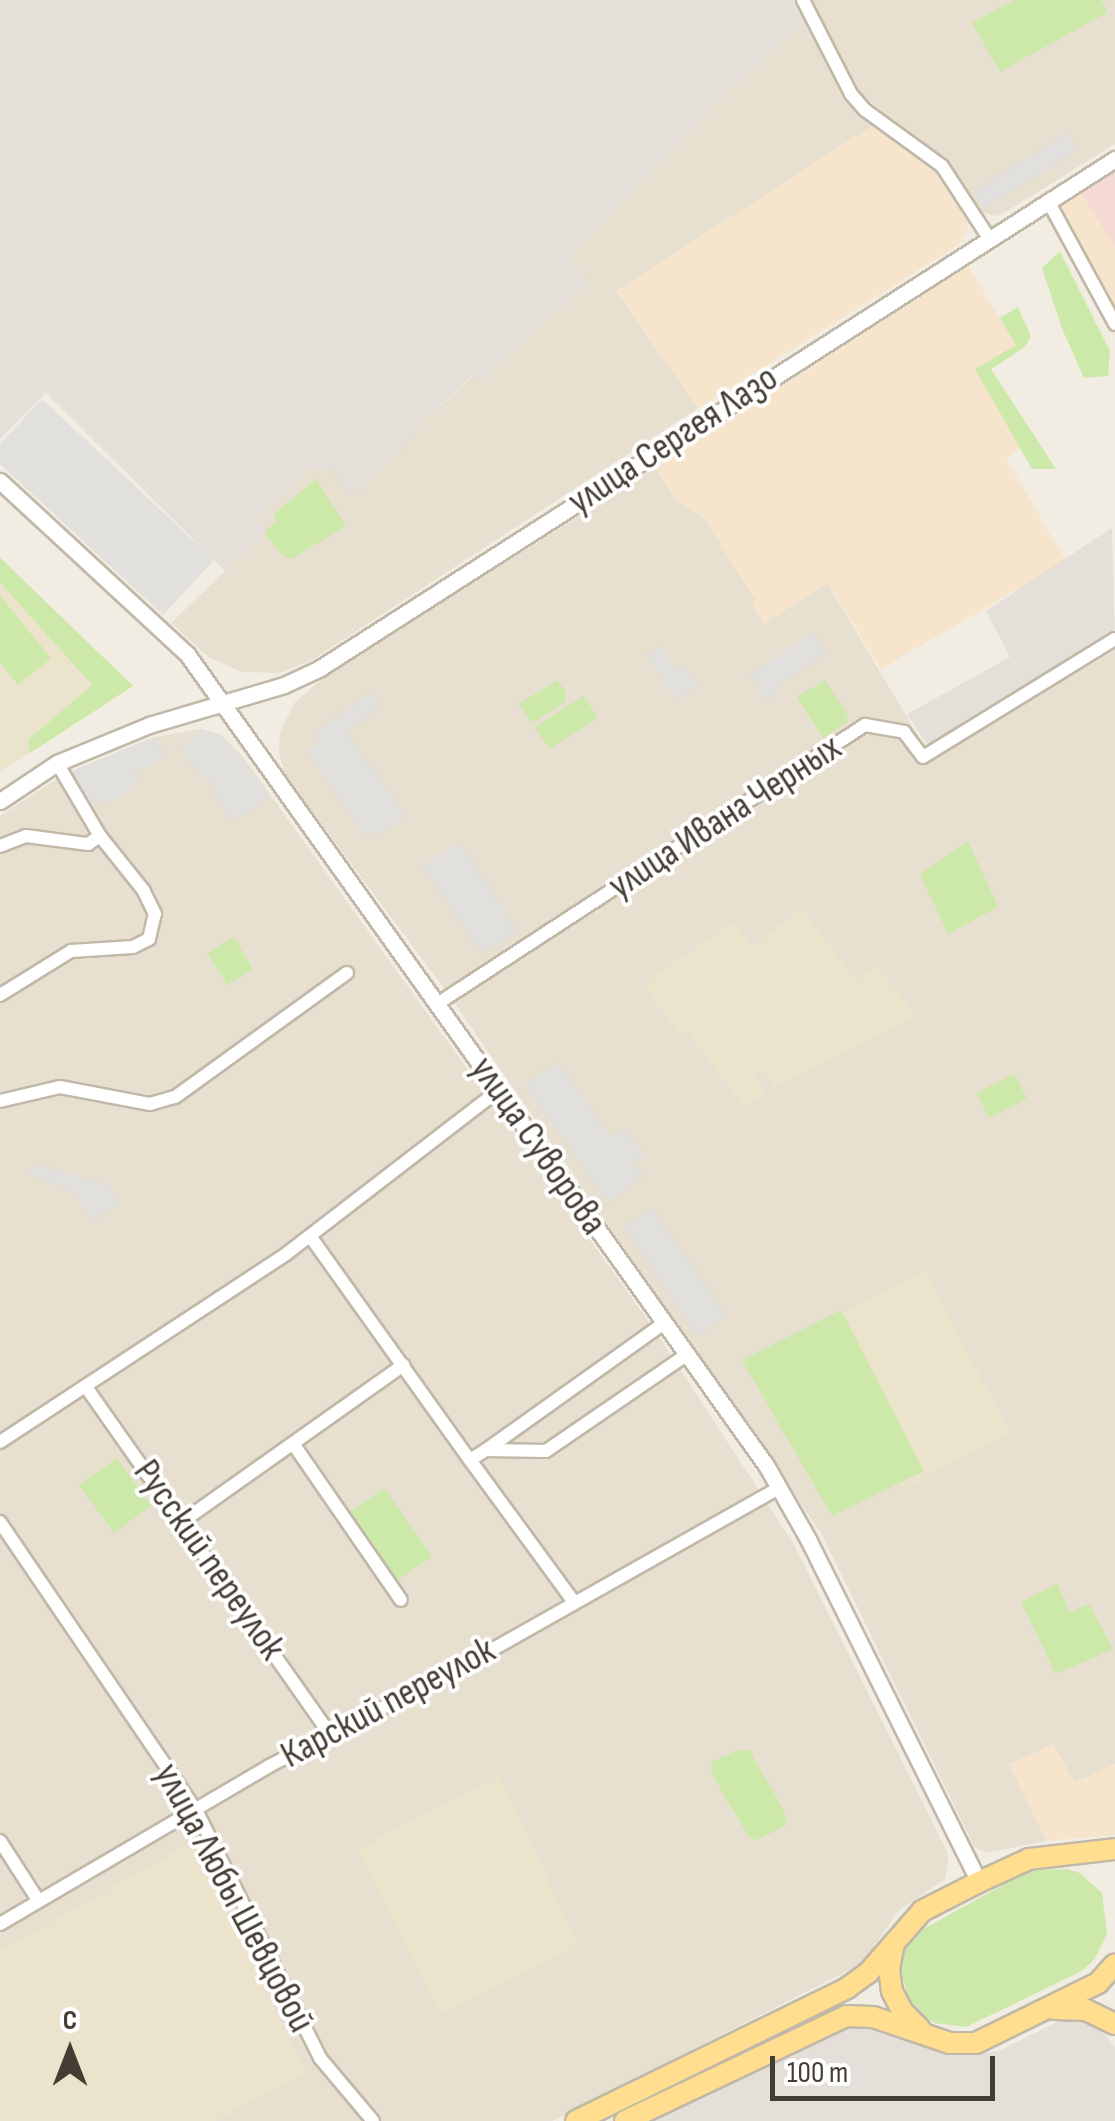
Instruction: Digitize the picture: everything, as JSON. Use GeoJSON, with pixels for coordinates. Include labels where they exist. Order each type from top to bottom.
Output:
{"type":"FeatureCollection","features":[{"type":"Feature","properties":{"kind":"main road"},"geometry":{"type":"LineString","coordinates":[[576,2121],[847,1988],[868,1973],[922,1912],[979,1882],[1029,1859],[1115,1849]]}},
{"type":"Feature","properties":{"kind":"main road"},"geometry":{"type":"LineString","coordinates":[[894,1942],[889,1968],[892,1991],[902,2012],[920,2030]]}},
{"type":"Feature","properties":{"kind":"main road"},"geometry":{"type":"LineString","coordinates":[[625,2121],[846,2016],[873,2017],[950,2043],[976,2043],[1098,1983],[1115,1964]]}},
{"type":"Feature","properties":{"kind":"main road"},"geometry":{"type":"LineString","coordinates":[[1046,2010],[1086,2010],[1115,2024]]}},
{"type":"Feature","properties":{"kind":"street"},"geometry":{"type":"LineString","coordinates":[[803,0],[852,94],[866,110],[942,166],[989,238]]}},
{"type":"Feature","properties":{"kind":"street","name":"улица Сергея Лазо"},"geometry":{"type":"LineString","coordinates":[[0,801],[57,764],[150,725],[223,705],[320,668],[1115,159]]}},
{"type":"Feature","properties":{"kind":"street"},"geometry":{"type":"LineString","coordinates":[[1048,201],[1115,324]]}},
{"type":"Feature","properties":{"kind":"street","name":"улица Суворова"},"geometry":{"type":"LineString","coordinates":[[0,481],[187,654],[664,1323],[779,1488],[979,1882]]}},
{"type":"Feature","properties":{"kind":"street","name":"улица Ивана Черных"},"geometry":{"type":"LineString","coordinates":[[437,1004],[866,725],[904,732],[924,757],[1115,639]]}},
{"type":"Feature","properties":{"kind":"street"},"geometry":{"type":"LineString","coordinates":[[0,996],[71,951],[133,947],[150,940],[155,914],[144,891],[100,836],[57,764]]}},
{"type":"Feature","properties":{"kind":"street"},"geometry":{"type":"LineString","coordinates":[[0,846],[26,836],[88,844],[100,836]]}},
{"type":"Feature","properties":{"kind":"street"},"geometry":{"type":"LineString","coordinates":[[0,1102],[60,1087],[150,1104],[176,1097],[347,974]]}},
{"type":"Feature","properties":{"kind":"street"},"geometry":{"type":"LineString","coordinates":[[0,1442],[310,1236],[498,1090]]}},
{"type":"Feature","properties":{"kind":"street"},"geometry":{"type":"LineString","coordinates":[[310,1236],[574,1602]]}},
{"type":"Feature","properties":{"kind":"street"},"geometry":{"type":"LineString","coordinates":[[470,1460],[664,1323]]}},
{"type":"Feature","properties":{"kind":"street"},"geometry":{"type":"LineString","coordinates":[[486,1450],[546,1450],[686,1355]]}},
{"type":"Feature","properties":{"kind":"street"},"geometry":{"type":"LineString","coordinates":[[183,1521],[403,1365]]}},
{"type":"Feature","properties":{"kind":"street","name":"Русский переулок"},"geometry":{"type":"LineString","coordinates":[[86,1386],[332,1735]]}},
{"type":"Feature","properties":{"kind":"street"},"geometry":{"type":"LineString","coordinates":[[294,1445],[401,1600]]}},
{"type":"Feature","properties":{"kind":"street","name":"Карский переулок"},"geometry":{"type":"LineString","coordinates":[[0,1924],[196,1810],[779,1488]]}},
{"type":"Feature","properties":{"kind":"street","name":"улица Любы Шевцовой"},"geometry":{"type":"LineString","coordinates":[[0,1522],[196,1810],[320,2058],[373,2121]]}},
{"type":"Feature","properties":{"kind":"street"},"geometry":{"type":"LineString","coordinates":[[0,1842],[38,1900]]}},
{"type":"Feature","properties":{"kind":"shaded area"},"geometry":{"type":"Polygon","coordinates":[[[0,0],[797,0],[807,19],[724,96],[568,258],[589,281],[479,383],[472,376],[413,430],[416,435],[362,487],[348,496],[333,471],[312,467],[255,519],[266,531],[225,571],[46,393],[0,439],[0,0]]]}},
{"type":"Feature","properties":{"kind":"shaded area"},"geometry":{"type":"Polygon","coordinates":[[[809,0],[1115,0],[1115,144],[999,216],[981,213],[946,161],[856,91],[809,0]]]}},
{"type":"Feature","properties":{"kind":"shaded area"},"geometry":{"type":"Polygon","coordinates":[[[807,19],[875,124],[616,291],[698,408],[312,660],[279,673],[242,672],[210,658],[171,623],[266,532],[255,519],[312,467],[333,470],[362,487],[415,435],[413,431],[473,376],[480,382],[589,282],[568,258],[724,96],[807,19]]]}},
{"type":"Feature","properties":{"kind":"shaded area"},"geometry":{"type":"Polygon","coordinates":[[[875,124],[937,170],[955,194],[969,227],[958,245],[698,408],[616,291],[875,124]]]}},
{"type":"Feature","properties":{"kind":"shaded area"},"geometry":{"type":"Polygon","coordinates":[[[1067,133],[1078,150],[984,209],[973,192],[1067,133]]]}},
{"type":"Feature","properties":{"kind":"shaded area"},"geometry":{"type":"Polygon","coordinates":[[[1115,172],[1115,247],[1081,193],[1115,172]]]}},
{"type":"Feature","properties":{"kind":"shaded area"},"geometry":{"type":"Polygon","coordinates":[[[1081,193],[1115,247],[1115,336],[1045,216],[1081,193]]]}},
{"type":"Feature","properties":{"kind":"shaded area"},"geometry":{"type":"Polygon","coordinates":[[[968,266],[1016,345],[975,369],[1021,448],[1006,458],[1066,561],[881,669],[827,583],[764,624],[752,604],[756,601],[703,517],[675,499],[655,468],[968,266]]]}},
{"type":"Feature","properties":{"kind":"shaded area"},"geometry":{"type":"Polygon","coordinates":[[[42,399],[214,560],[163,615],[0,464],[0,444],[42,399]]]}},
{"type":"Feature","properties":{"kind":"shaded area"},"geometry":{"type":"Polygon","coordinates":[[[655,468],[675,499],[703,517],[757,601],[753,604],[827,583],[930,756],[1115,651],[1115,1764],[1075,1783],[1065,1771],[1010,1764],[1046,1841],[986,1853],[974,1846],[821,1533],[449,995],[285,775],[279,753],[280,732],[295,702],[326,676],[655,468]]]}},
{"type":"Feature","properties":{"kind":"shaded area"},"geometry":{"type":"Polygon","coordinates":[[[1112,528],[1115,648],[934,755],[907,714],[1010,657],[986,611],[1112,528]]]}},
{"type":"Feature","properties":{"kind":"shaded area"},"geometry":{"type":"Polygon","coordinates":[[[0,557],[133,686],[0,772],[0,557]]]}},
{"type":"Feature","properties":{"kind":"shaded area"},"geometry":{"type":"Polygon","coordinates":[[[813,632],[827,653],[783,682],[768,703],[750,674],[813,632]]]}},
{"type":"Feature","properties":{"kind":"shaded area"},"geometry":{"type":"Polygon","coordinates":[[[661,646],[675,669],[684,664],[698,686],[675,700],[647,654],[661,646]]]}},
{"type":"Feature","properties":{"kind":"shaded area"},"geometry":{"type":"Polygon","coordinates":[[[371,693],[381,707],[346,732],[406,816],[381,834],[375,830],[366,837],[306,751],[318,743],[312,734],[371,693]]]}},
{"type":"Feature","properties":{"kind":"shaded area"},"geometry":{"type":"Polygon","coordinates":[[[201,729],[221,735],[240,753],[654,1329],[795,1546],[949,1856],[945,1879],[898,1911],[863,1963],[552,2121],[0,2121],[0,816],[63,775],[154,737],[201,729]]]}},
{"type":"Feature","properties":{"kind":"shaded area"},"geometry":{"type":"Polygon","coordinates":[[[201,729],[221,735],[270,796],[232,822],[212,793],[216,789],[206,776],[202,778],[181,749],[201,729]]]}},
{"type":"Feature","properties":{"kind":"shaded area"},"geometry":{"type":"Polygon","coordinates":[[[154,737],[166,755],[135,774],[140,782],[107,804],[102,800],[90,807],[69,772],[154,737]]]}},
{"type":"Feature","properties":{"kind":"shaded area"},"geometry":{"type":"Polygon","coordinates":[[[459,842],[518,931],[482,954],[423,866],[459,842]]]}},
{"type":"Feature","properties":{"kind":"shaded area"},"geometry":{"type":"Polygon","coordinates":[[[801,908],[856,980],[877,967],[916,1015],[775,1087],[763,1071],[755,1078],[765,1093],[745,1107],[686,1030],[679,1034],[643,984],[730,924],[736,925],[752,948],[801,908]]]}},
{"type":"Feature","properties":{"kind":"shaded area"},"geometry":{"type":"Polygon","coordinates":[[[558,1062],[611,1137],[625,1128],[645,1156],[634,1163],[643,1176],[608,1202],[525,1085],[558,1062]]]}},
{"type":"Feature","properties":{"kind":"shaded area"},"geometry":{"type":"Polygon","coordinates":[[[38,1164],[107,1184],[121,1202],[94,1222],[72,1191],[25,1173],[38,1164]]]}},
{"type":"Feature","properties":{"kind":"shaded area"},"geometry":{"type":"Polygon","coordinates":[[[652,1208],[727,1316],[698,1336],[624,1227],[652,1208]]]}},
{"type":"Feature","properties":{"kind":"shaded area"},"geometry":{"type":"Polygon","coordinates":[[[926,1271],[1010,1434],[903,1489],[819,1326],[926,1271]]]}},
{"type":"Feature","properties":{"kind":"shaded area"},"geometry":{"type":"Polygon","coordinates":[[[1053,1744],[1075,1782],[1115,1764],[1115,1835],[1046,1841],[1009,1764],[1053,1744]]]}},
{"type":"Feature","properties":{"kind":"shaded area"},"geometry":{"type":"Polygon","coordinates":[[[499,1774],[579,1947],[440,2013],[357,1850],[499,1774]]]}},
{"type":"Feature","properties":{"kind":"shaded area"},"geometry":{"type":"Polygon","coordinates":[[[191,1843],[307,2073],[215,2121],[0,2121],[0,1951],[191,1843]]]}},
{"type":"Feature","properties":{"kind":"shaded area"},"geometry":{"type":"Polygon","coordinates":[[[1080,2020],[1097,2024],[1115,2047],[1115,2121],[643,2121],[848,2025],[871,2026],[946,2055],[977,2055],[1003,2049],[1057,2022],[1080,2020]]]}},
{"type":"Feature","properties":{"kind":"green space"},"geometry":{"type":"Polygon","coordinates":[[[1014,0],[1101,0],[1108,12],[1000,72],[972,23],[1014,0]]]}},
{"type":"Feature","properties":{"kind":"green space"},"geometry":{"type":"Polygon","coordinates":[[[1060,251],[1110,351],[1108,376],[1084,378],[1063,331],[1042,268],[1060,251]]]}},
{"type":"Feature","properties":{"kind":"green space"},"geometry":{"type":"Polygon","coordinates":[[[1018,307],[1031,336],[1025,347],[991,369],[1056,469],[1032,469],[975,369],[1016,345],[1000,318],[1018,307]]]}},
{"type":"Feature","properties":{"kind":"green space"},"geometry":{"type":"Polygon","coordinates":[[[316,479],[346,526],[293,558],[284,557],[264,533],[277,520],[273,515],[316,479]]]}},
{"type":"Feature","properties":{"kind":"green space"},"geometry":{"type":"Polygon","coordinates":[[[0,558],[133,686],[30,753],[28,740],[92,685],[0,582],[0,558]]]}},
{"type":"Feature","properties":{"kind":"green space"},"geometry":{"type":"Polygon","coordinates":[[[0,596],[51,658],[18,685],[0,663],[0,596]]]}},
{"type":"Feature","properties":{"kind":"green space"},"geometry":{"type":"Polygon","coordinates":[[[557,680],[566,692],[565,702],[532,723],[519,704],[557,680]]]}},
{"type":"Feature","properties":{"kind":"green space"},"geometry":{"type":"Polygon","coordinates":[[[825,680],[848,716],[847,722],[823,738],[797,697],[825,680]]]}},
{"type":"Feature","properties":{"kind":"green space"},"geometry":{"type":"Polygon","coordinates":[[[584,696],[598,718],[549,749],[535,727],[584,696]]]}},
{"type":"Feature","properties":{"kind":"green space"},"geometry":{"type":"Polygon","coordinates":[[[968,841],[998,907],[948,934],[920,874],[968,841]]]}},
{"type":"Feature","properties":{"kind":"green space"},"geometry":{"type":"Polygon","coordinates":[[[234,937],[253,969],[227,985],[207,953],[234,937]]]}},
{"type":"Feature","properties":{"kind":"green space"},"geometry":{"type":"Polygon","coordinates":[[[1014,1074],[1027,1099],[989,1118],[976,1093],[1014,1074]]]}},
{"type":"Feature","properties":{"kind":"green space"},"geometry":{"type":"Polygon","coordinates":[[[841,1310],[924,1471],[832,1516],[742,1360],[841,1310]]]}},
{"type":"Feature","properties":{"kind":"green space"},"geometry":{"type":"Polygon","coordinates":[[[117,1458],[151,1506],[114,1533],[79,1485],[117,1458]]]}},
{"type":"Feature","properties":{"kind":"green space"},"geometry":{"type":"Polygon","coordinates":[[[384,1488],[432,1556],[397,1581],[349,1513],[384,1488]]]}},
{"type":"Feature","properties":{"kind":"green space"},"geometry":{"type":"Polygon","coordinates":[[[1057,1584],[1070,1612],[1089,1604],[1113,1649],[1056,1674],[1021,1602],[1057,1584]]]}},
{"type":"Feature","properties":{"kind":"green space"},"geometry":{"type":"Polygon","coordinates":[[[742,1749],[750,1751],[787,1817],[785,1826],[757,1840],[749,1837],[711,1773],[712,1761],[742,1749]]]}},
{"type":"Feature","properties":{"kind":"green space"},"geometry":{"type":"Polygon","coordinates":[[[1067,1869],[1080,1873],[1102,1893],[1107,1934],[1094,1960],[1082,1971],[966,2027],[934,2023],[911,2007],[900,1968],[906,1947],[916,1933],[1030,1870],[1067,1869]]]}}]}
